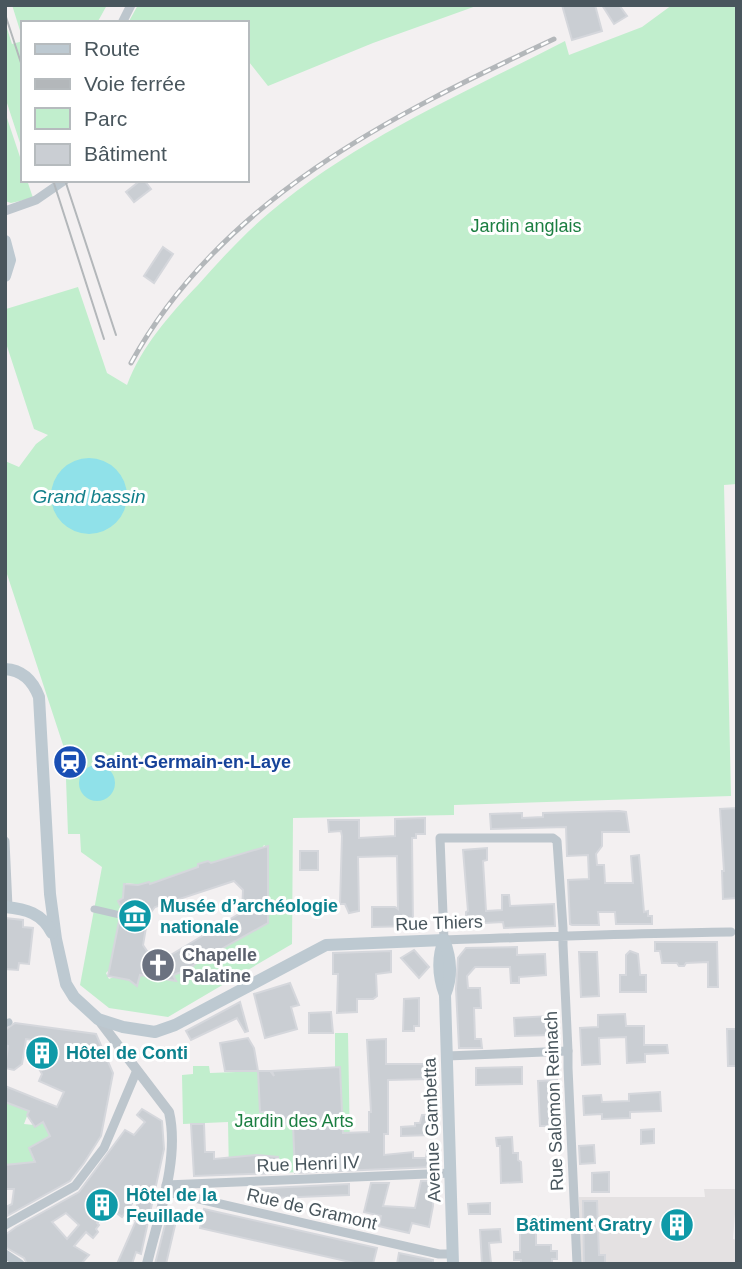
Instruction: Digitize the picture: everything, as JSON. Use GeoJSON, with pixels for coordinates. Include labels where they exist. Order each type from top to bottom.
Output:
{"type":"FeatureCollection","features":[{"type":"Feature","properties":{"kind":"main road"},"geometry":{"type":"LineString","coordinates":[[5,241],[7,272]]}},
{"type":"Feature","properties":{"kind":"main road"},"geometry":{"type":"LineString","coordinates":[[5,669],[17,671],[27,678],[37,691],[40,702],[50,894],[66,984],[74,997],[98,1019],[138,1030]]}},
{"type":"Feature","properties":{"kind":"main road"},"geometry":{"type":"LineString","coordinates":[[24,909],[40,904],[50,894]]}},
{"type":"Feature","properties":{"kind":"main road"},"geometry":{"type":"LineString","coordinates":[[7,907],[24,909],[42,918],[56,939]]}},
{"type":"Feature","properties":{"kind":"main road","name":"Avenue Gambetta"},"geometry":{"type":"LineString","coordinates":[[444,940],[438,954],[440,983],[445,995],[453,1259]]}},
{"type":"Feature","properties":{"kind":"main road","name":"Rue Thiers"},"geometry":{"type":"LineString","coordinates":[[138,1030],[155,1032],[169,1028],[326,945],[444,940]]}},
{"type":"Feature","properties":{"kind":"street"},"geometry":{"type":"LineString","coordinates":[[123,21],[131,5]]}},
{"type":"Feature","properties":{"kind":"street"},"geometry":{"type":"LineString","coordinates":[[5,211],[36,200],[62,182]]}},
{"type":"Feature","properties":{"kind":"street","name":"Rue Salomon Reinach"},"geometry":{"type":"LineString","coordinates":[[444,940],[440,838],[553,838],[557,841],[577,1264]]}},
{"type":"Feature","properties":{"kind":"street"},"geometry":{"type":"LineString","coordinates":[[5,841],[7,907]]}},
{"type":"Feature","properties":{"kind":"street"},"geometry":{"type":"LineString","coordinates":[[94,909],[120,915]]}},
{"type":"Feature","properties":{"kind":"street","name":"Rue Thiers"},"geometry":{"type":"LineString","coordinates":[[444,940],[731,932]]}},
{"type":"Feature","properties":{"kind":"street"},"geometry":{"type":"LineString","coordinates":[[98,1019],[169,1112],[174,1130],[173,1149],[147,1264]]}},
{"type":"Feature","properties":{"kind":"street"},"geometry":{"type":"LineString","coordinates":[[117,1043],[138,1030]]}},
{"type":"Feature","properties":{"kind":"street"},"geometry":{"type":"LineString","coordinates":[[447,1056],[568,1051]]}},
{"type":"Feature","properties":{"kind":"street"},"geometry":{"type":"LineString","coordinates":[[5,1225],[75,1186],[104,1148],[137,1070]]}},
{"type":"Feature","properties":{"kind":"street","name":"Rue Henri IV"},"geometry":{"type":"LineString","coordinates":[[165,1188],[451,1173]]}},
{"type":"Feature","properties":{"kind":"street","name":"Rue de Gramont"},"geometry":{"type":"LineString","coordinates":[[165,1188],[453,1259]]}},
{"type":"Feature","properties":{"kind":"street"},"geometry":{"type":"LineString","coordinates":[[5,1254],[20,1264]]}},
{"type":"Feature","properties":{"kind":"shaded area"},"geometry":{"type":"Polygon","coordinates":[[[704,1189],[737,1189],[733,1239],[737,1240],[737,1264],[580,1264],[579,1197],[705,1197],[704,1189]]]}},
{"type":"Feature","properties":{"kind":"green space"},"geometry":{"type":"Polygon","coordinates":[[[12,5],[107,5],[98,21],[21,21],[21,34],[12,5]]]}},
{"type":"Feature","properties":{"kind":"green space"},"geometry":{"type":"Polygon","coordinates":[[[138,5],[479,5],[373,43],[268,86],[248,63],[248,21],[129,21],[138,5]]]}},
{"type":"Feature","properties":{"kind":"green space","name":"Jardin anglais"},"geometry":{"type":"Polygon","coordinates":[[[672,5],[737,5],[737,484],[724,485],[731,796],[454,805],[454,815],[293,818],[292,944],[168,1017],[109,1008],[80,985],[102,867],[81,852],[80,834],[68,834],[65,751],[5,568],[5,461],[19,467],[36,444],[48,435],[34,429],[5,340],[6,309],[78,287],[107,373],[127,385],[148,344],[177,307],[250,230],[303,186],[374,140],[565,41],[569,55],[642,27],[672,5]],[[264,845],[262,848],[211,864],[208,861],[198,864],[198,869],[150,884],[126,883],[125,898],[120,901],[122,906],[109,970],[106,973],[109,979],[122,978],[136,984],[139,980],[137,974],[167,978],[178,972],[186,972],[197,962],[269,921],[269,849],[264,845]]]}},
{"type":"Feature","properties":{"kind":"green space"},"geometry":{"type":"Polygon","coordinates":[[[5,22],[12,44],[21,42],[21,146],[5,97],[5,22]]]}},
{"type":"Feature","properties":{"kind":"green space"},"geometry":{"type":"Polygon","coordinates":[[[5,112],[21,160],[21,182],[28,182],[33,198],[11,203],[5,201],[5,112]]]}},
{"type":"Feature","properties":{"kind":"green space","name":"Jardin des Arts"},"geometry":{"type":"Polygon","coordinates":[[[335,1033],[348,1033],[350,1150],[347,1170],[229,1175],[228,1122],[183,1124],[182,1075],[193,1074],[193,1066],[209,1066],[210,1073],[335,1068],[335,1033]]]}},
{"type":"Feature","properties":{"kind":"green space"},"geometry":{"type":"Polygon","coordinates":[[[5,1102],[29,1111],[24,1124],[34,1125],[43,1121],[50,1136],[29,1148],[36,1167],[5,1173],[5,1102]]]}},
{"type":"Feature","properties":{"kind":"water","name":"Grand bassin"},"geometry":{"type":"Polygon","coordinates":[[[89,458],[103,461],[116,469],[124,482],[127,496],[124,510],[116,523],[103,531],[89,534],[75,531],[62,523],[54,510],[51,496],[54,482],[62,469],[75,461],[89,458]]]}},
{"type":"Feature","properties":{"kind":"water"},"geometry":{"type":"Polygon","coordinates":[[[97,765],[110,770],[115,783],[110,796],[97,801],[84,796],[79,783],[84,770],[97,765]]]}},
{"type":"Feature","properties":{"kind":"building"},"geometry":{"type":"Polygon","coordinates":[[[562,5],[595,5],[602,31],[572,40],[562,5]]]}},
{"type":"Feature","properties":{"kind":"building"},"geometry":{"type":"Polygon","coordinates":[[[602,5],[619,5],[627,16],[614,24],[602,5]]]}},
{"type":"Feature","properties":{"kind":"building"},"geometry":{"type":"Polygon","coordinates":[[[138,182],[146,182],[151,189],[134,202],[126,192],[138,182]]]}},
{"type":"Feature","properties":{"kind":"building"},"geometry":{"type":"Polygon","coordinates":[[[163,247],[173,254],[154,283],[144,276],[163,247]]]}},
{"type":"Feature","properties":{"kind":"building"},"geometry":{"type":"Polygon","coordinates":[[[737,808],[737,898],[723,899],[720,809],[737,808]]]}},
{"type":"Feature","properties":{"kind":"building"},"geometry":{"type":"Polygon","coordinates":[[[626,812],[629,832],[602,832],[602,846],[596,854],[597,865],[604,865],[605,883],[633,883],[631,856],[639,855],[644,912],[648,911],[648,916],[652,916],[652,924],[616,924],[615,912],[598,912],[599,925],[570,924],[568,880],[589,879],[588,855],[567,856],[566,827],[491,829],[490,814],[522,813],[522,818],[543,817],[543,813],[626,812]]]}},
{"type":"Feature","properties":{"kind":"building"},"geometry":{"type":"Polygon","coordinates":[[[425,818],[425,834],[416,834],[416,838],[412,838],[413,926],[372,927],[372,907],[398,909],[397,856],[358,857],[359,911],[349,913],[345,904],[340,904],[341,831],[329,832],[328,820],[359,820],[359,838],[395,836],[395,819],[425,818]]]}},
{"type":"Feature","properties":{"kind":"building"},"geometry":{"type":"Polygon","coordinates":[[[268,846],[268,923],[198,962],[190,968],[193,973],[184,971],[173,975],[176,981],[140,975],[137,986],[129,980],[108,976],[119,921],[126,916],[118,901],[123,898],[124,884],[150,884],[198,867],[198,864],[208,861],[211,863],[268,846]],[[234,881],[155,907],[148,916],[143,945],[147,951],[169,956],[242,912],[243,890],[234,881]]]}},
{"type":"Feature","properties":{"kind":"building"},"geometry":{"type":"Polygon","coordinates":[[[487,848],[487,860],[483,861],[486,911],[502,910],[502,895],[509,895],[510,906],[554,904],[555,926],[504,928],[503,922],[466,924],[468,911],[463,850],[487,848]]]}},
{"type":"Feature","properties":{"kind":"building"},"geometry":{"type":"Polygon","coordinates":[[[300,851],[318,851],[318,870],[300,870],[300,851]]]}},
{"type":"Feature","properties":{"kind":"building"},"geometry":{"type":"Polygon","coordinates":[[[5,918],[23,920],[23,927],[33,928],[29,964],[19,963],[18,970],[5,969],[5,918]]]}},
{"type":"Feature","properties":{"kind":"building"},"geometry":{"type":"Polygon","coordinates":[[[655,942],[717,942],[718,987],[708,987],[708,962],[686,963],[684,966],[662,963],[660,951],[655,951],[655,942]]]}},
{"type":"Feature","properties":{"kind":"building"},"geometry":{"type":"Polygon","coordinates":[[[517,947],[517,955],[545,954],[546,975],[519,977],[519,983],[511,983],[510,967],[475,967],[467,976],[468,988],[480,988],[481,1008],[474,1008],[475,1039],[481,1039],[482,1048],[459,1048],[456,989],[458,958],[466,948],[517,947]]]}},
{"type":"Feature","properties":{"kind":"building"},"geometry":{"type":"Polygon","coordinates":[[[414,950],[429,967],[419,978],[401,958],[414,950]]]}},
{"type":"Feature","properties":{"kind":"building"},"geometry":{"type":"Polygon","coordinates":[[[391,951],[391,972],[376,974],[377,996],[373,999],[357,999],[357,1012],[337,1013],[338,974],[333,974],[333,953],[391,951]]]}},
{"type":"Feature","properties":{"kind":"building"},"geometry":{"type":"Polygon","coordinates":[[[630,951],[638,954],[640,975],[646,975],[646,992],[620,992],[620,975],[626,975],[626,955],[630,951]]]}},
{"type":"Feature","properties":{"kind":"building"},"geometry":{"type":"Polygon","coordinates":[[[579,952],[597,952],[599,996],[581,997],[579,952]]]}},
{"type":"Feature","properties":{"kind":"building"},"geometry":{"type":"Polygon","coordinates":[[[290,983],[299,1005],[291,1007],[297,1029],[265,1038],[254,994],[290,983]]]}},
{"type":"Feature","properties":{"kind":"building"},"geometry":{"type":"Polygon","coordinates":[[[419,998],[419,1026],[414,1026],[414,1031],[403,1031],[404,999],[419,998]]]}},
{"type":"Feature","properties":{"kind":"building"},"geometry":{"type":"Polygon","coordinates":[[[240,1002],[248,1031],[245,1032],[237,1018],[191,1040],[186,1031],[240,1002]]]}},
{"type":"Feature","properties":{"kind":"building"},"geometry":{"type":"Polygon","coordinates":[[[331,1012],[333,1033],[309,1033],[309,1013],[331,1012]]]}},
{"type":"Feature","properties":{"kind":"building"},"geometry":{"type":"Polygon","coordinates":[[[625,1014],[626,1026],[644,1026],[644,1045],[667,1045],[668,1053],[645,1054],[645,1062],[627,1063],[626,1037],[599,1038],[600,1064],[582,1065],[580,1028],[598,1027],[598,1015],[625,1014]]]}},
{"type":"Feature","properties":{"kind":"building"},"geometry":{"type":"Polygon","coordinates":[[[551,1016],[552,1035],[515,1036],[514,1018],[551,1016]]]}},
{"type":"Feature","properties":{"kind":"building"},"geometry":{"type":"Polygon","coordinates":[[[15,1023],[96,1034],[113,1073],[101,1136],[84,1163],[70,1181],[7,1216],[14,1189],[5,1189],[5,1165],[35,1162],[29,1148],[50,1136],[43,1122],[35,1127],[27,1115],[29,1111],[5,1102],[5,1086],[57,1107],[64,1092],[39,1081],[42,1074],[37,1065],[41,1041],[26,1039],[22,1064],[14,1070],[5,1068],[8,1046],[5,1045],[5,1030],[15,1023]]]}},
{"type":"Feature","properties":{"kind":"building"},"geometry":{"type":"Polygon","coordinates":[[[727,1029],[737,1029],[737,1066],[728,1066],[727,1029]]]}},
{"type":"Feature","properties":{"kind":"building"},"geometry":{"type":"Polygon","coordinates":[[[248,1038],[254,1048],[258,1071],[225,1071],[220,1043],[248,1038]]]}},
{"type":"Feature","properties":{"kind":"building"},"geometry":{"type":"Polygon","coordinates":[[[386,1039],[386,1064],[430,1064],[430,1079],[388,1080],[388,1134],[384,1134],[384,1155],[413,1152],[413,1158],[426,1158],[428,1145],[431,1146],[432,1167],[295,1173],[293,1124],[270,1125],[270,1112],[260,1112],[258,1071],[270,1071],[274,1076],[272,1071],[340,1067],[343,1133],[369,1132],[371,1112],[367,1040],[386,1039]]]}},
{"type":"Feature","properties":{"kind":"building"},"geometry":{"type":"Polygon","coordinates":[[[522,1067],[522,1084],[476,1085],[476,1068],[522,1067]]]}},
{"type":"Feature","properties":{"kind":"building"},"geometry":{"type":"Polygon","coordinates":[[[557,1080],[559,1126],[540,1126],[538,1081],[557,1080]]]}},
{"type":"Feature","properties":{"kind":"building"},"geometry":{"type":"Polygon","coordinates":[[[660,1092],[661,1111],[630,1112],[630,1118],[602,1119],[602,1114],[584,1115],[583,1096],[601,1095],[602,1102],[629,1101],[629,1094],[660,1092]]]}},
{"type":"Feature","properties":{"kind":"building"},"geometry":{"type":"Polygon","coordinates":[[[142,1109],[162,1121],[164,1149],[141,1254],[136,1252],[132,1264],[117,1264],[136,1221],[134,1219],[140,1193],[122,1217],[110,1208],[97,1223],[98,1232],[93,1238],[86,1232],[74,1246],[89,1255],[81,1264],[27,1264],[24,1258],[5,1247],[5,1235],[79,1192],[125,1130],[134,1135],[145,1122],[137,1115],[142,1109]],[[66,1213],[52,1222],[67,1239],[79,1225],[66,1213]]]}},
{"type":"Feature","properties":{"kind":"building"},"geometry":{"type":"Polygon","coordinates":[[[422,1115],[431,1115],[431,1135],[401,1136],[401,1127],[415,1126],[415,1123],[420,1123],[422,1115]]]}},
{"type":"Feature","properties":{"kind":"building"},"geometry":{"type":"Polygon","coordinates":[[[191,1124],[204,1124],[205,1152],[214,1152],[214,1159],[257,1155],[278,1157],[279,1173],[194,1176],[191,1124]]]}},
{"type":"Feature","properties":{"kind":"building"},"geometry":{"type":"Polygon","coordinates":[[[654,1129],[654,1143],[641,1144],[641,1130],[654,1129]]]}},
{"type":"Feature","properties":{"kind":"building"},"geometry":{"type":"Polygon","coordinates":[[[512,1137],[513,1153],[518,1153],[518,1160],[521,1162],[522,1182],[501,1183],[500,1146],[497,1146],[496,1138],[512,1137]]]}},
{"type":"Feature","properties":{"kind":"building"},"geometry":{"type":"Polygon","coordinates":[[[594,1145],[595,1163],[580,1164],[579,1146],[594,1145]]]}},
{"type":"Feature","properties":{"kind":"building"},"geometry":{"type":"Polygon","coordinates":[[[609,1172],[609,1192],[592,1192],[592,1173],[609,1172]]]}},
{"type":"Feature","properties":{"kind":"building"},"geometry":{"type":"Polygon","coordinates":[[[421,1181],[432,1181],[433,1206],[429,1227],[412,1223],[409,1233],[387,1228],[379,1226],[381,1216],[364,1212],[371,1183],[389,1183],[383,1206],[415,1208],[421,1181]]]}},
{"type":"Feature","properties":{"kind":"building"},"geometry":{"type":"Polygon","coordinates":[[[349,1184],[349,1195],[249,1199],[248,1189],[349,1184]]]}},
{"type":"Feature","properties":{"kind":"building"},"geometry":{"type":"Polygon","coordinates":[[[583,1201],[597,1201],[599,1255],[605,1255],[603,1264],[584,1264],[583,1201]]]}},
{"type":"Feature","properties":{"kind":"building"},"geometry":{"type":"Polygon","coordinates":[[[490,1203],[490,1214],[469,1214],[468,1204],[490,1203]]]}},
{"type":"Feature","properties":{"kind":"building"},"geometry":{"type":"Polygon","coordinates":[[[204,1209],[377,1248],[373,1264],[359,1264],[200,1228],[204,1209]]]}},
{"type":"Feature","properties":{"kind":"building","name":"Bâtiment Gratry"},"geometry":{"type":"Polygon","coordinates":[[[665,1213],[689,1213],[689,1230],[684,1230],[685,1238],[666,1238],[665,1213]]]}},
{"type":"Feature","properties":{"kind":"building"},"geometry":{"type":"Polygon","coordinates":[[[167,1217],[176,1221],[166,1264],[155,1264],[167,1217]]]}},
{"type":"Feature","properties":{"kind":"building"},"geometry":{"type":"Polygon","coordinates":[[[500,1229],[501,1242],[489,1243],[491,1263],[482,1264],[480,1230],[500,1229]]]}},
{"type":"Feature","properties":{"kind":"building"},"geometry":{"type":"Polygon","coordinates":[[[520,1233],[536,1233],[536,1245],[551,1245],[551,1251],[557,1251],[557,1259],[552,1259],[552,1264],[521,1264],[521,1260],[514,1260],[514,1252],[520,1252],[520,1233]]]}},
{"type":"Feature","properties":{"kind":"building"},"geometry":{"type":"Polygon","coordinates":[[[399,1253],[433,1260],[433,1264],[397,1264],[399,1253]]]}},
{"type":"Feature","properties":{"kind":"tram line"},"geometry":{"type":"LineString","coordinates":[[5,14],[21,63]]}},
{"type":"Feature","properties":{"kind":"tram line"},"geometry":{"type":"LineString","coordinates":[[54,182],[104,339]]}},
{"type":"Feature","properties":{"kind":"tram line"},"geometry":{"type":"LineString","coordinates":[[66,182],[116,335]]}},
{"type":"Feature","properties":{"kind":"railway"},"geometry":{"type":"LineString","coordinates":[[131,363],[168,305],[212,254],[262,208],[316,168],[373,132],[432,99],[554,39]]}},
{"type":"Feature","properties":{"kind":"place","name":"Saint-Germain-en-Laye"},"geometry":{"type":"Point","coordinates":[70,762]}},
{"type":"Feature","properties":{"kind":"place","name":"Musée d’archéologie nationale"},"geometry":{"type":"Point","coordinates":[135,916]}},
{"type":"Feature","properties":{"kind":"place","name":"Chapelle Palatine"},"geometry":{"type":"Point","coordinates":[158,965]}},
{"type":"Feature","properties":{"kind":"place","name":"Hôtel de Conti"},"geometry":{"type":"Point","coordinates":[42,1053]}},
{"type":"Feature","properties":{"kind":"place","name":"Hôtel de la Feuillade"},"geometry":{"type":"Point","coordinates":[102,1205]}},
{"type":"Feature","properties":{"kind":"place","name":"Bâtiment Gratry"},"geometry":{"type":"Point","coordinates":[677,1225]}}]}
